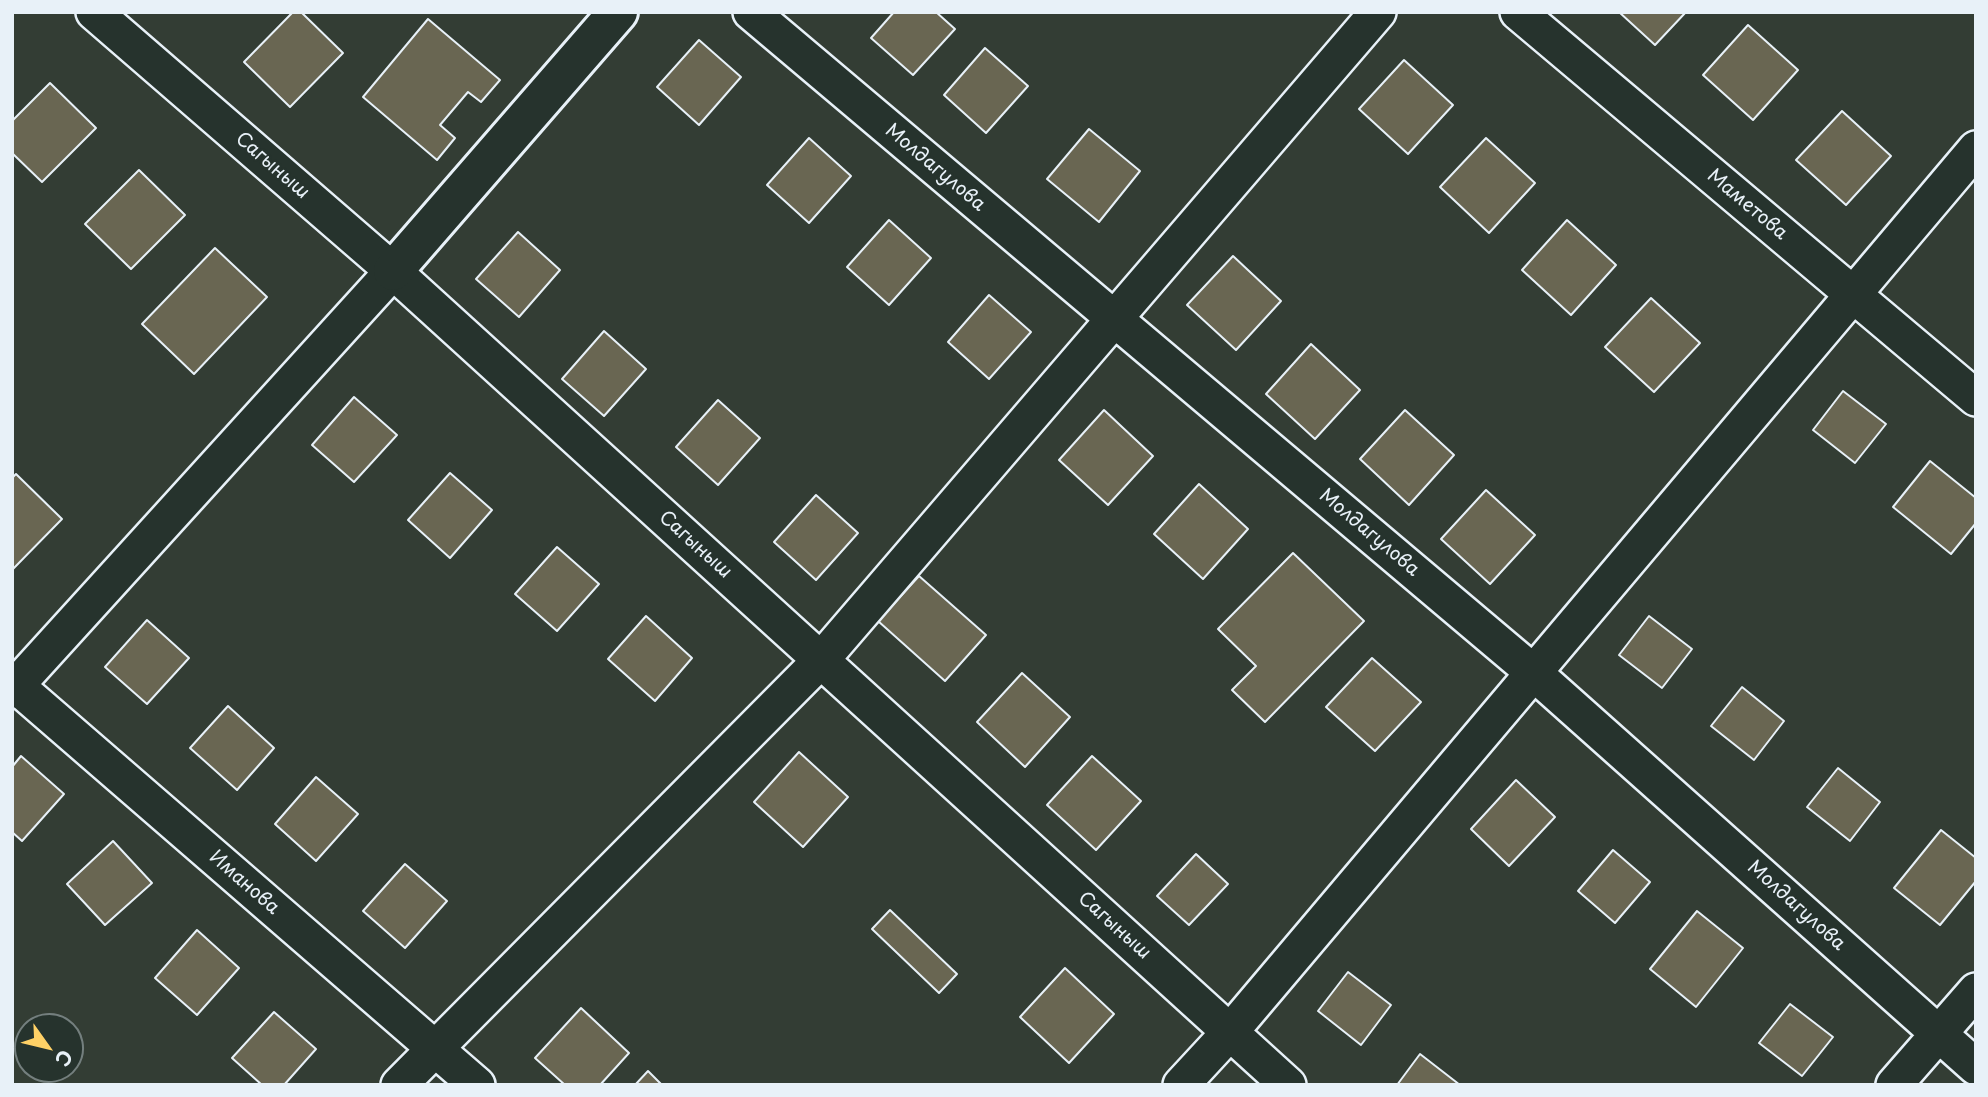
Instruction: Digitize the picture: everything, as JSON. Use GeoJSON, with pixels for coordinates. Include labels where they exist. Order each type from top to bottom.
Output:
{"type":"FeatureCollection","features":[{"type":"Feature","properties":{"kind":"street","name":"Сагыныш"},"geometry":{"type":"LineString","coordinates":[[94,12],[393,271],[1288,1085]]}},
{"type":"Feature","properties":{"kind":"street"},"geometry":{"type":"LineString","coordinates":[[14,686],[393,271],[618,12]]}},
{"type":"Feature","properties":{"kind":"street","name":"Молдагулова"},"geometry":{"type":"LineString","coordinates":[[751,12],[1534,673],[1976,1067]]}},
{"type":"Feature","properties":{"kind":"street"},"geometry":{"type":"LineString","coordinates":[[399,1085],[821,660],[1378,12]]}},
{"type":"Feature","properties":{"kind":"street","name":"Маметова"},"geometry":{"type":"LineString","coordinates":[[1518,12],[1976,398]]}},
{"type":"Feature","properties":{"kind":"street"},"geometry":{"type":"LineString","coordinates":[[1181,1085],[1230,1032],[1976,149]]}},
{"type":"Feature","properties":{"kind":"street","name":"Иманова"},"geometry":{"type":"LineString","coordinates":[[14,686],[477,1085]]}},
{"type":"Feature","properties":{"kind":"street"},"geometry":{"type":"LineString","coordinates":[[1894,1085],[1976,991]]}},
{"type":"Feature","properties":{"kind":"building"},"geometry":{"type":"Polygon","coordinates":[[[293,12],[301,12],[343,53],[290,107],[244,62],[293,12]]]}},
{"type":"Feature","properties":{"kind":"building"},"geometry":{"type":"Polygon","coordinates":[[[894,12],[936,12],[955,29],[913,75],[871,38],[894,12]]]}},
{"type":"Feature","properties":{"kind":"building"},"geometry":{"type":"Polygon","coordinates":[[[1619,12],[1686,12],[1655,45],[1619,12]]]}},
{"type":"Feature","properties":{"kind":"building"},"geometry":{"type":"Polygon","coordinates":[[[428,19],[500,80],[481,102],[468,92],[440,125],[455,138],[437,160],[363,97],[428,19]]]}},
{"type":"Feature","properties":{"kind":"building"},"geometry":{"type":"Polygon","coordinates":[[[1748,25],[1798,70],[1753,120],[1703,75],[1748,25]]]}},
{"type":"Feature","properties":{"kind":"building"},"geometry":{"type":"Polygon","coordinates":[[[699,40],[741,77],[699,125],[657,87],[699,40]]]}},
{"type":"Feature","properties":{"kind":"building"},"geometry":{"type":"Polygon","coordinates":[[[985,48],[1028,86],[986,133],[944,95],[985,48]]]}},
{"type":"Feature","properties":{"kind":"building"},"geometry":{"type":"Polygon","coordinates":[[[1404,60],[1453,105],[1408,154],[1359,109],[1404,60]]]}},
{"type":"Feature","properties":{"kind":"building"},"geometry":{"type":"Polygon","coordinates":[[[50,83],[96,128],[42,182],[12,153],[12,121],[50,83]]]}},
{"type":"Feature","properties":{"kind":"building"},"geometry":{"type":"Polygon","coordinates":[[[1842,111],[1891,156],[1846,205],[1796,160],[1842,111]]]}},
{"type":"Feature","properties":{"kind":"building"},"geometry":{"type":"Polygon","coordinates":[[[1089,129],[1140,171],[1099,222],[1047,179],[1089,129]]]}},
{"type":"Feature","properties":{"kind":"building"},"geometry":{"type":"Polygon","coordinates":[[[809,138],[851,176],[809,223],[767,185],[809,138]]]}},
{"type":"Feature","properties":{"kind":"building"},"geometry":{"type":"Polygon","coordinates":[[[1486,138],[1535,183],[1489,233],[1440,187],[1486,138]]]}},
{"type":"Feature","properties":{"kind":"building"},"geometry":{"type":"Polygon","coordinates":[[[139,170],[185,215],[131,269],[85,224],[139,170]]]}},
{"type":"Feature","properties":{"kind":"building"},"geometry":{"type":"Polygon","coordinates":[[[889,220],[931,258],[889,305],[847,267],[889,220]]]}},
{"type":"Feature","properties":{"kind":"building"},"geometry":{"type":"Polygon","coordinates":[[[1567,220],[1616,265],[1571,315],[1522,270],[1567,220]]]}},
{"type":"Feature","properties":{"kind":"building"},"geometry":{"type":"Polygon","coordinates":[[[518,232],[560,270],[519,317],[476,279],[518,232]]]}},
{"type":"Feature","properties":{"kind":"building"},"geometry":{"type":"Polygon","coordinates":[[[215,248],[267,297],[194,374],[142,324],[215,248]]]}},
{"type":"Feature","properties":{"kind":"building"},"geometry":{"type":"Polygon","coordinates":[[[1233,256],[1281,301],[1236,350],[1187,305],[1233,256]]]}},
{"type":"Feature","properties":{"kind":"building"},"geometry":{"type":"Polygon","coordinates":[[[989,295],[1031,332],[989,379],[948,342],[989,295]]]}},
{"type":"Feature","properties":{"kind":"building"},"geometry":{"type":"Polygon","coordinates":[[[1651,298],[1700,343],[1654,392],[1605,347],[1651,298]]]}},
{"type":"Feature","properties":{"kind":"building"},"geometry":{"type":"Polygon","coordinates":[[[604,331],[646,369],[604,416],[562,379],[604,331]]]}},
{"type":"Feature","properties":{"kind":"building"},"geometry":{"type":"Polygon","coordinates":[[[1311,344],[1360,390],[1315,439],[1266,394],[1311,344]]]}},
{"type":"Feature","properties":{"kind":"building"},"geometry":{"type":"Polygon","coordinates":[[[1843,391],[1886,424],[1855,463],[1813,430],[1843,391]]]}},
{"type":"Feature","properties":{"kind":"building"},"geometry":{"type":"Polygon","coordinates":[[[354,397],[397,435],[354,482],[312,445],[354,397]]]}},
{"type":"Feature","properties":{"kind":"building"},"geometry":{"type":"Polygon","coordinates":[[[718,400],[760,438],[718,485],[676,447],[718,400]]]}},
{"type":"Feature","properties":{"kind":"building"},"geometry":{"type":"Polygon","coordinates":[[[1104,410],[1153,456],[1108,505],[1059,460],[1104,410]]]}},
{"type":"Feature","properties":{"kind":"building"},"geometry":{"type":"Polygon","coordinates":[[[1405,410],[1454,455],[1409,505],[1360,459],[1405,410]]]}},
{"type":"Feature","properties":{"kind":"building"},"geometry":{"type":"Polygon","coordinates":[[[1930,461],[1976,498],[1976,523],[1951,554],[1893,507],[1930,461]]]}},
{"type":"Feature","properties":{"kind":"building"},"geometry":{"type":"Polygon","coordinates":[[[450,473],[492,510],[450,558],[408,520],[450,473]]]}},
{"type":"Feature","properties":{"kind":"building"},"geometry":{"type":"Polygon","coordinates":[[[16,474],[62,519],[12,570],[12,478],[16,474]]]}},
{"type":"Feature","properties":{"kind":"building"},"geometry":{"type":"Polygon","coordinates":[[[1199,484],[1248,529],[1203,579],[1154,534],[1199,484]]]}},
{"type":"Feature","properties":{"kind":"building"},"geometry":{"type":"Polygon","coordinates":[[[1486,490],[1535,535],[1490,584],[1441,539],[1486,490]]]}},
{"type":"Feature","properties":{"kind":"building"},"geometry":{"type":"Polygon","coordinates":[[[816,495],[858,533],[816,580],[774,542],[816,495]]]}},
{"type":"Feature","properties":{"kind":"building"},"geometry":{"type":"Polygon","coordinates":[[[557,547],[599,584],[557,631],[515,594],[557,547]]]}},
{"type":"Feature","properties":{"kind":"building"},"geometry":{"type":"Polygon","coordinates":[[[1293,553],[1364,621],[1265,722],[1232,690],[1256,666],[1218,629],[1293,553]]]}},
{"type":"Feature","properties":{"kind":"building"},"geometry":{"type":"Polygon","coordinates":[[[919,576],[986,635],[945,681],[878,621],[919,576]]]}},
{"type":"Feature","properties":{"kind":"building"},"geometry":{"type":"Polygon","coordinates":[[[646,616],[692,658],[655,701],[608,659],[646,616]]]}},
{"type":"Feature","properties":{"kind":"building"},"geometry":{"type":"Polygon","coordinates":[[[1649,616],[1692,649],[1662,688],[1619,655],[1649,616]]]}},
{"type":"Feature","properties":{"kind":"building"},"geometry":{"type":"Polygon","coordinates":[[[147,620],[189,658],[147,704],[105,667],[147,620]]]}},
{"type":"Feature","properties":{"kind":"building"},"geometry":{"type":"Polygon","coordinates":[[[1372,658],[1421,702],[1375,751],[1326,707],[1372,658]]]}},
{"type":"Feature","properties":{"kind":"building"},"geometry":{"type":"Polygon","coordinates":[[[1022,673],[1070,717],[1025,767],[977,722],[1022,673]]]}},
{"type":"Feature","properties":{"kind":"building"},"geometry":{"type":"Polygon","coordinates":[[[1742,687],[1784,721],[1754,760],[1711,726],[1742,687]]]}},
{"type":"Feature","properties":{"kind":"building"},"geometry":{"type":"Polygon","coordinates":[[[228,706],[274,748],[237,790],[190,748],[228,706]]]}},
{"type":"Feature","properties":{"kind":"building"},"geometry":{"type":"Polygon","coordinates":[[[799,752],[848,797],[803,847],[754,802],[799,752]]]}},
{"type":"Feature","properties":{"kind":"building"},"geometry":{"type":"Polygon","coordinates":[[[21,756],[64,794],[22,841],[12,832],[12,767],[21,756]]]}},
{"type":"Feature","properties":{"kind":"building"},"geometry":{"type":"Polygon","coordinates":[[[1092,756],[1141,801],[1096,850],[1047,805],[1092,756]]]}},
{"type":"Feature","properties":{"kind":"building"},"geometry":{"type":"Polygon","coordinates":[[[1838,768],[1880,802],[1850,841],[1807,807],[1838,768]]]}},
{"type":"Feature","properties":{"kind":"building"},"geometry":{"type":"Polygon","coordinates":[[[316,777],[358,814],[316,861],[275,824],[316,777]]]}},
{"type":"Feature","properties":{"kind":"building"},"geometry":{"type":"Polygon","coordinates":[[[1516,780],[1555,817],[1509,866],[1471,829],[1516,780]]]}},
{"type":"Feature","properties":{"kind":"building"},"geometry":{"type":"Polygon","coordinates":[[[1941,830],[1976,858],[1976,881],[1940,925],[1894,888],[1941,830]]]}},
{"type":"Feature","properties":{"kind":"building"},"geometry":{"type":"Polygon","coordinates":[[[113,841],[152,883],[105,925],[67,884],[113,841]]]}},
{"type":"Feature","properties":{"kind":"building"},"geometry":{"type":"Polygon","coordinates":[[[1613,850],[1650,882],[1615,923],[1578,891],[1613,850]]]}},
{"type":"Feature","properties":{"kind":"building"},"geometry":{"type":"Polygon","coordinates":[[[1196,854],[1228,884],[1189,925],[1157,896],[1196,854]]]}},
{"type":"Feature","properties":{"kind":"building"},"geometry":{"type":"Polygon","coordinates":[[[405,864],[447,901],[405,948],[363,911],[405,864]]]}},
{"type":"Feature","properties":{"kind":"building"},"geometry":{"type":"Polygon","coordinates":[[[890,910],[957,974],[939,993],[872,929],[890,910]]]}},
{"type":"Feature","properties":{"kind":"building"},"geometry":{"type":"Polygon","coordinates":[[[1697,911],[1743,948],[1696,1007],[1650,969],[1697,911]]]}},
{"type":"Feature","properties":{"kind":"building"},"geometry":{"type":"Polygon","coordinates":[[[197,930],[239,968],[197,1015],[155,978],[197,930]]]}},
{"type":"Feature","properties":{"kind":"building"},"geometry":{"type":"Polygon","coordinates":[[[1065,968],[1114,1014],[1069,1063],[1020,1017],[1065,968]]]}},
{"type":"Feature","properties":{"kind":"building"},"geometry":{"type":"Polygon","coordinates":[[[1348,972],[1391,1005],[1361,1045],[1318,1011],[1348,972]]]}},
{"type":"Feature","properties":{"kind":"building"},"geometry":{"type":"Polygon","coordinates":[[[1790,1004],[1833,1037],[1802,1076],[1759,1043],[1790,1004]]]}},
{"type":"Feature","properties":{"kind":"building"},"geometry":{"type":"Polygon","coordinates":[[[581,1008],[629,1053],[600,1085],[565,1085],[535,1058],[581,1008]]]}},
{"type":"Feature","properties":{"kind":"building"},"geometry":{"type":"Polygon","coordinates":[[[274,1012],[316,1049],[284,1085],[262,1085],[232,1058],[274,1012]]]}},
{"type":"Feature","properties":{"kind":"building"},"geometry":{"type":"Polygon","coordinates":[[[1420,1054],[1460,1085],[1397,1085],[1420,1054]]]}},
{"type":"Feature","properties":{"kind":"building"},"geometry":{"type":"Polygon","coordinates":[[[648,1071],[662,1085],[635,1085],[648,1071]]]}}]}
